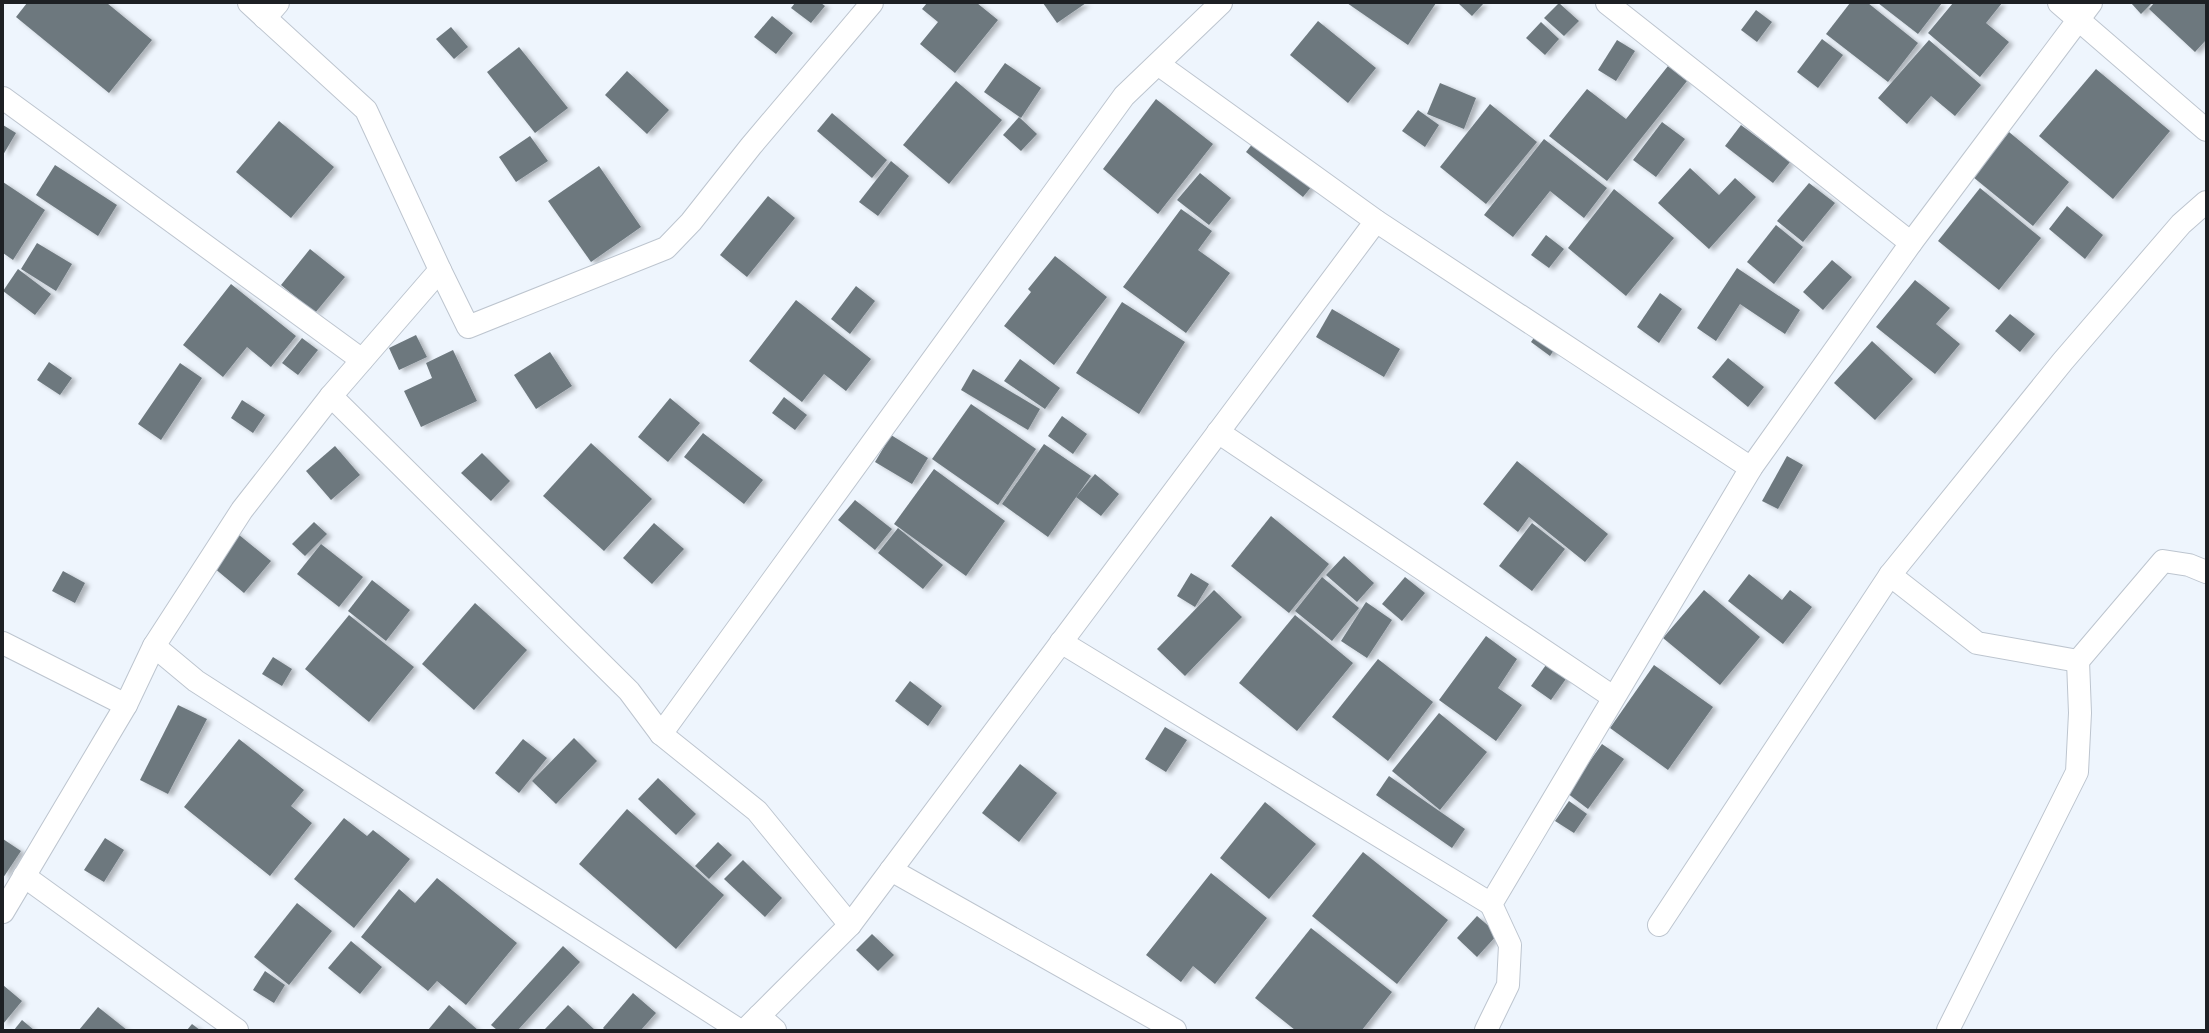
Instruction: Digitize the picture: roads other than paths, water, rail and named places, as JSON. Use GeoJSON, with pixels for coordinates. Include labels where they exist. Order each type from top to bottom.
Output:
{"type":"FeatureCollection","features":[{"type":"Feature","properties":{"kind":"street"},"geometry":{"type":"LineString","coordinates":[[249,3],[272,11],[366,110],[468,327],[666,248],[692,222],[751,146],[872,3]]}},
{"type":"Feature","properties":{"kind":"street"},"geometry":{"type":"LineString","coordinates":[[661,734],[1124,96],[1221,3]]}},
{"type":"Feature","properties":{"kind":"street"},"geometry":{"type":"LineString","coordinates":[[1607,3],[1911,243]]}},
{"type":"Feature","properties":{"kind":"street"},"geometry":{"type":"LineString","coordinates":[[2059,3],[2206,130]]}},
{"type":"Feature","properties":{"kind":"street"},"geometry":{"type":"LineString","coordinates":[[1491,904],[1613,697],[1751,468],[1911,243],[2091,3]]}},
{"type":"Feature","properties":{"kind":"street"},"geometry":{"type":"LineString","coordinates":[[1158,64],[1376,221],[1751,468]]}},
{"type":"Feature","properties":{"kind":"street"},"geometry":{"type":"LineString","coordinates":[[3,98],[362,360]]}},
{"type":"Feature","properties":{"kind":"street"},"geometry":{"type":"LineString","coordinates":[[1659,924],[1890,576],[2063,361],[2181,224],[2206,202]]}},
{"type":"Feature","properties":{"kind":"street"},"geometry":{"type":"LineString","coordinates":[[760,1025],[850,924],[1376,221]]}},
{"type":"Feature","properties":{"kind":"street"},"geometry":{"type":"LineString","coordinates":[[3,912],[126,704],[154,646],[242,510],[331,396],[440,270]]}},
{"type":"Feature","properties":{"kind":"street"},"geometry":{"type":"LineString","coordinates":[[331,396],[629,692],[661,734],[757,811],[850,924]]}},
{"type":"Feature","properties":{"kind":"street"},"geometry":{"type":"LineString","coordinates":[[1218,432],[1613,697]]}},
{"type":"Feature","properties":{"kind":"street"},"geometry":{"type":"LineString","coordinates":[[1948,1030],[2077,772],[2080,713],[2078,661],[2163,561],[2189,566],[2206,572]]}},
{"type":"Feature","properties":{"kind":"street"},"geometry":{"type":"LineString","coordinates":[[1890,576],[1978,643],[2078,661]]}},
{"type":"Feature","properties":{"kind":"street"},"geometry":{"type":"LineString","coordinates":[[1061,642],[1491,904],[1510,945],[1508,985],[1486,1030]]}},
{"type":"Feature","properties":{"kind":"street"},"geometry":{"type":"LineString","coordinates":[[3,643],[126,704]]}},
{"type":"Feature","properties":{"kind":"street"},"geometry":{"type":"LineString","coordinates":[[154,646],[196,681],[739,1030]]}},
{"type":"Feature","properties":{"kind":"street"},"geometry":{"type":"LineString","coordinates":[[891,870],[1176,1030]]}},
{"type":"Feature","properties":{"kind":"street"},"geometry":{"type":"LineString","coordinates":[[24,876],[237,1030]]}}]}
